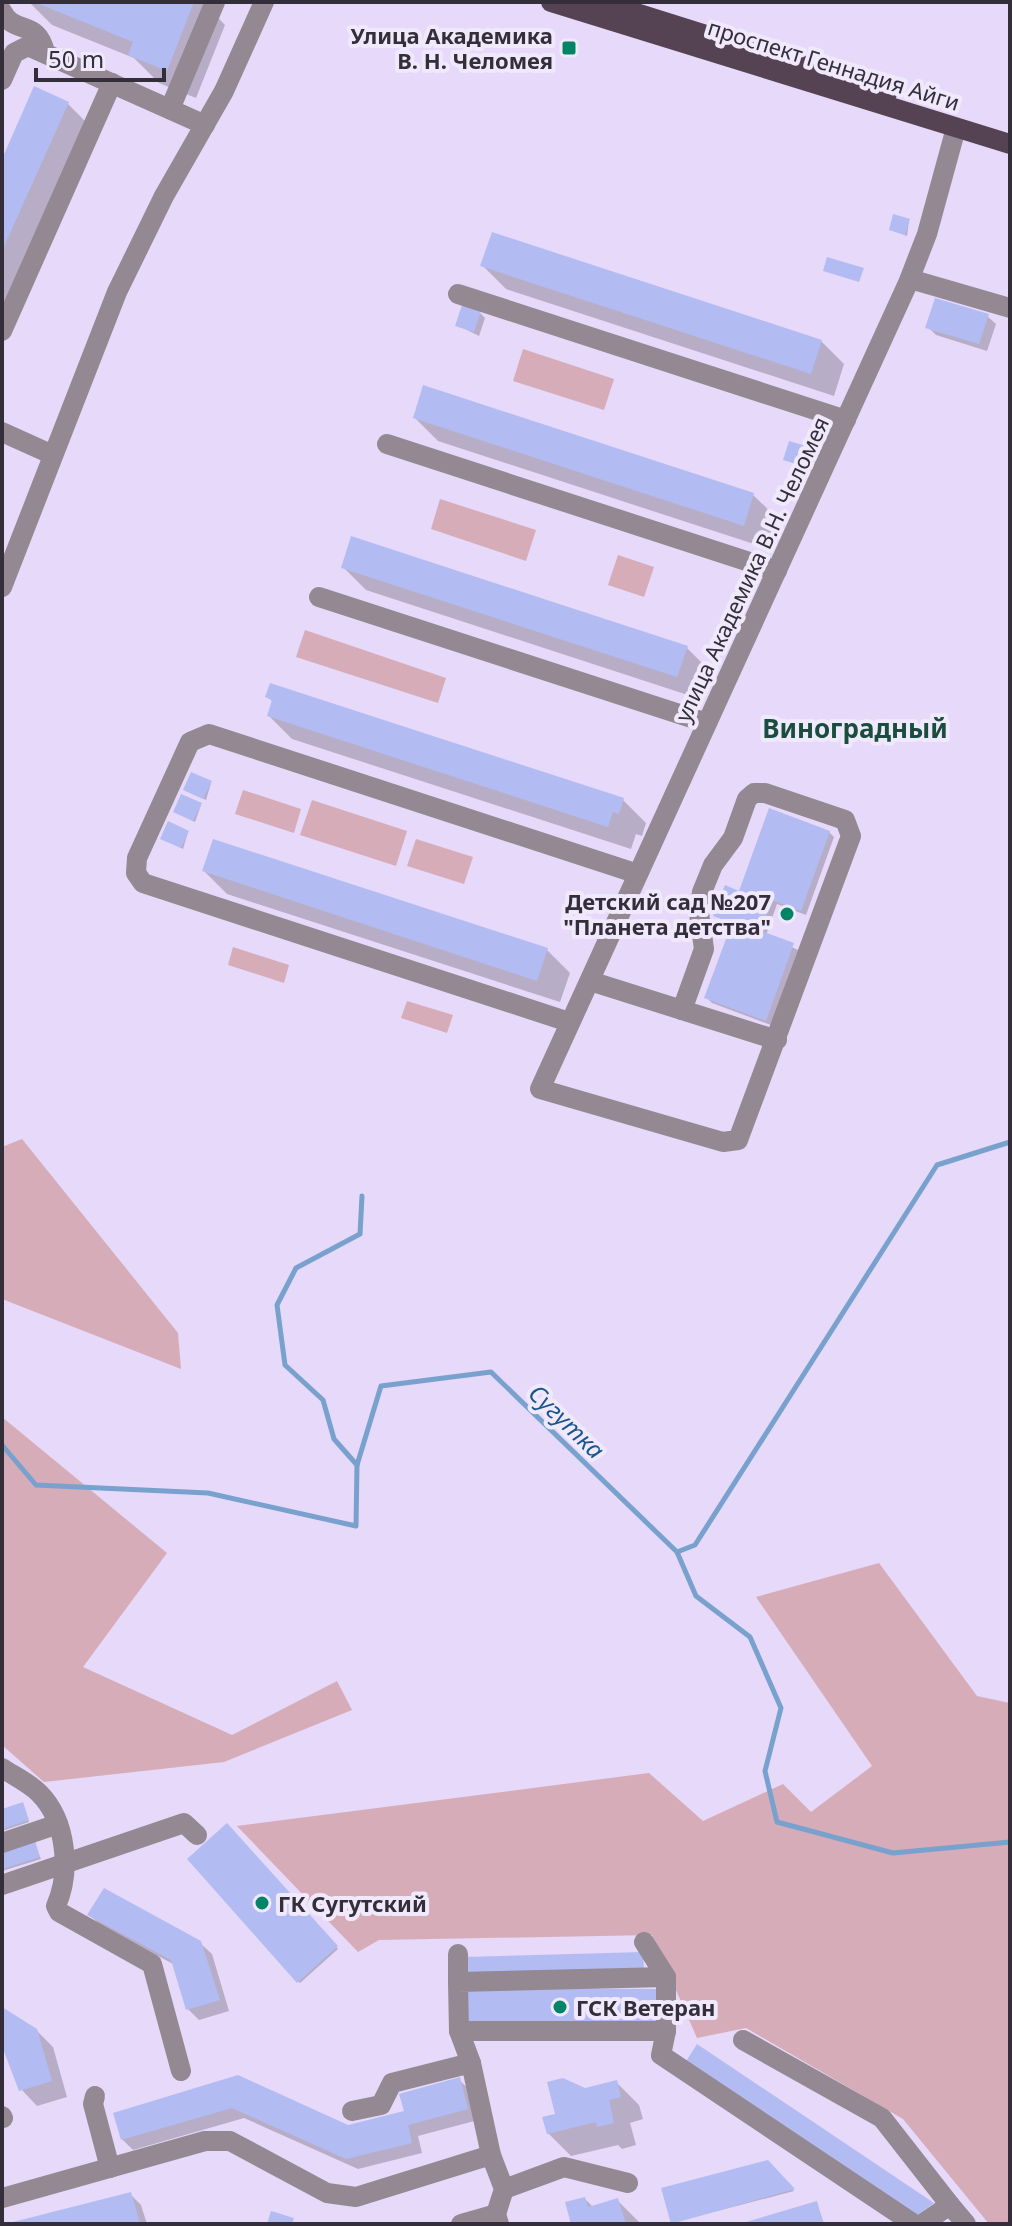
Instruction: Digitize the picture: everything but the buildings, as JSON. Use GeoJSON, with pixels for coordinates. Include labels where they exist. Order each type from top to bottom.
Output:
{"type":"FeatureCollection","features":[{"type":"Feature","properties":{"kind":"main road","name":"проспект Геннадия Айги"},"geometry":{"type":"LineString","coordinates":[[551,2],[958,121],[1010,130]]}},
{"type":"Feature","properties":{"kind":"main road","name":"проспект Геннадия Айги"},"geometry":{"type":"LineString","coordinates":[[601,2],[958,121],[1010,144]]}},
{"type":"Feature","properties":{"kind":"street"},"geometry":{"type":"LineString","coordinates":[[170,109],[215,2]]}},
{"type":"Feature","properties":{"kind":"street"},"geometry":{"type":"LineString","coordinates":[[2,587],[117,292],[164,196],[205,125],[264,2]]}},
{"type":"Feature","properties":{"kind":"street"},"geometry":{"type":"LineString","coordinates":[[2,11],[12,23],[35,31],[42,38],[45,53]]}},
{"type":"Feature","properties":{"kind":"street"},"geometry":{"type":"LineString","coordinates":[[2,80],[18,49],[28,46],[205,125]]}},
{"type":"Feature","properties":{"kind":"street"},"geometry":{"type":"LineString","coordinates":[[2,331],[112,83]]}},
{"type":"Feature","properties":{"kind":"street","name":"улица Академика В.Н. Челомея"},"geometry":{"type":"LineString","coordinates":[[777,1040],[740,1136],[729,1144],[540,1089],[910,279],[932,217],[958,121]]}},
{"type":"Feature","properties":{"kind":"street"},"geometry":{"type":"LineString","coordinates":[[910,279],[1010,308]]}},
{"type":"Feature","properties":{"kind":"street"},"geometry":{"type":"LineString","coordinates":[[458,294],[846,420]]}},
{"type":"Feature","properties":{"kind":"street"},"geometry":{"type":"LineString","coordinates":[[2,432],[53,455]]}},
{"type":"Feature","properties":{"kind":"street"},"geometry":{"type":"LineString","coordinates":[[387,444],[777,571]]}},
{"type":"Feature","properties":{"kind":"street"},"geometry":{"type":"LineString","coordinates":[[319,597],[707,723]]}},
{"type":"Feature","properties":{"kind":"street"},"geometry":{"type":"LineString","coordinates":[[569,1022],[143,883],[136,873],[137,858],[187,747],[195,737],[209,734],[638,874]]}},
{"type":"Feature","properties":{"kind":"street"},"geometry":{"type":"LineString","coordinates":[[590,981],[777,1040],[851,830],[840,818],[765,793],[754,793],[747,799],[733,838],[708,875],[700,901],[704,949],[682,1010]]}},
{"type":"Feature","properties":{"kind":"street"},"geometry":{"type":"LineString","coordinates":[[2,1768],[40,1794],[58,1824],[66,1865],[64,1887],[56,1906],[59,1912],[152,1964],[181,2071]]}},
{"type":"Feature","properties":{"kind":"street"},"geometry":{"type":"LineString","coordinates":[[2,1885],[184,1823],[197,1835]]}},
{"type":"Feature","properties":{"kind":"street"},"geometry":{"type":"LineString","coordinates":[[2,1843],[58,1824]]}},
{"type":"Feature","properties":{"kind":"street"},"geometry":{"type":"LineString","coordinates":[[644,1942],[666,1977],[666,2031],[661,2055],[914,2224]]}},
{"type":"Feature","properties":{"kind":"street"},"geometry":{"type":"LineString","coordinates":[[458,1954],[459,2031],[471,2063],[491,2155],[504,2189],[498,2219],[461,2224]]}},
{"type":"Feature","properties":{"kind":"street"},"geometry":{"type":"LineString","coordinates":[[458,1982],[666,1977]]}},
{"type":"Feature","properties":{"kind":"street"},"geometry":{"type":"LineString","coordinates":[[459,2031],[666,2031]]}},
{"type":"Feature","properties":{"kind":"street"},"geometry":{"type":"LineString","coordinates":[[743,2040],[882,2118],[966,2224]]}},
{"type":"Feature","properties":{"kind":"street"},"geometry":{"type":"LineString","coordinates":[[352,2111],[381,2105],[392,2083],[471,2063]]}},
{"type":"Feature","properties":{"kind":"street"},"geometry":{"type":"LineString","coordinates":[[95,2096],[93,2104],[110,2168]]}},
{"type":"Feature","properties":{"kind":"street"},"geometry":{"type":"LineString","coordinates":[[2,2198],[205,2141],[230,2141],[327,2193],[356,2197],[491,2155]]}},
{"type":"Feature","properties":{"kind":"street"},"geometry":{"type":"LineString","coordinates":[[504,2189],[564,2167],[628,2183]]}},
{"type":"Feature","properties":{"kind":"street"},"geometry":{"type":"LineString","coordinates":[[922,2224],[950,2205]]}},
{"type":"Feature","properties":{"kind":"shaded area"},"geometry":{"type":"Polygon","coordinates":[[[523,349],[614,379],[604,410],[513,381],[523,349]]]}},
{"type":"Feature","properties":{"kind":"shaded area"},"geometry":{"type":"Polygon","coordinates":[[[440,499],[536,530],[526,561],[431,529],[440,499]]]}},
{"type":"Feature","properties":{"kind":"shaded area"},"geometry":{"type":"Polygon","coordinates":[[[618,555],[654,567],[644,597],[608,585],[618,555]]]}},
{"type":"Feature","properties":{"kind":"shaded area"},"geometry":{"type":"Polygon","coordinates":[[[305,630],[446,678],[438,703],[296,657],[305,630]]]}},
{"type":"Feature","properties":{"kind":"shaded area"},"geometry":{"type":"Polygon","coordinates":[[[243,790],[301,809],[294,833],[235,814],[243,790]]]}},
{"type":"Feature","properties":{"kind":"shaded area"},"geometry":{"type":"Polygon","coordinates":[[[312,800],[407,831],[396,866],[300,835],[312,800]]]}},
{"type":"Feature","properties":{"kind":"shaded area"},"geometry":{"type":"Polygon","coordinates":[[[416,839],[473,857],[464,884],[407,866],[416,839]]]}},
{"type":"Feature","properties":{"kind":"shaded area"},"geometry":{"type":"Polygon","coordinates":[[[233,947],[289,965],[284,983],[228,965],[233,947]]]}},
{"type":"Feature","properties":{"kind":"shaded area"},"geometry":{"type":"Polygon","coordinates":[[[407,1001],[453,1015],[447,1033],[401,1018],[407,1001]]]}},
{"type":"Feature","properties":{"kind":"shaded area"},"geometry":{"type":"Polygon","coordinates":[[[22,1139],[178,1333],[181,1369],[2,1299],[2,1147],[22,1139]]]}},
{"type":"Feature","properties":{"kind":"shaded area"},"geometry":{"type":"Polygon","coordinates":[[[2,1417],[167,1553],[83,1667],[232,1735],[337,1681],[352,1710],[224,1762],[44,1782],[2,1745],[2,1417]]]}},
{"type":"Feature","properties":{"kind":"shaded area"},"geometry":{"type":"Polygon","coordinates":[[[879,1563],[977,1696],[1010,1703],[1010,2224],[989,2224],[903,2119],[746,2028],[697,2038],[652,1935],[379,1940],[358,1952],[237,1826],[649,1773],[703,1821],[783,1784],[811,1812],[872,1766],[756,1597],[879,1563]]]}},
{"type":"Feature","properties":{"kind":"waterway"},"geometry":{"type":"LineString","coordinates":[[677,1552],[695,1545],[937,1165],[1010,1142]]}},
{"type":"Feature","properties":{"kind":"waterway"},"geometry":{"type":"LineString","coordinates":[[357,1465],[334,1439],[323,1400],[285,1365],[277,1305],[296,1268],[360,1234],[362,1196]]}},
{"type":"Feature","properties":{"kind":"waterway","name":"Сугутка"},"geometry":{"type":"LineString","coordinates":[[2,1445],[36,1485],[208,1493],[356,1526],[357,1465],[381,1386],[491,1372],[677,1552],[696,1596],[750,1637],[781,1708],[765,1771],[777,1822],[893,1853],[1010,1842]]}},
{"type":"Feature","properties":{"kind":"place","name":"Улица Академика В. Н. Челомея"},"geometry":{"type":"Point","coordinates":[569,48]}},
{"type":"Feature","properties":{"kind":"place","name":"Детский сад №207 \"Планета детства\""},"geometry":{"type":"Point","coordinates":[787,914]}},
{"type":"Feature","properties":{"kind":"place","name":"ГК Сугутский"},"geometry":{"type":"Point","coordinates":[262,1903]}},
{"type":"Feature","properties":{"kind":"place","name":"ГСК Ветеран"},"geometry":{"type":"Point","coordinates":[560,2007]}},
{"type":"Feature","properties":{"kind":"district","name":"Виноградный"},"geometry":{"type":"Point","coordinates":[855,728]}}]}
